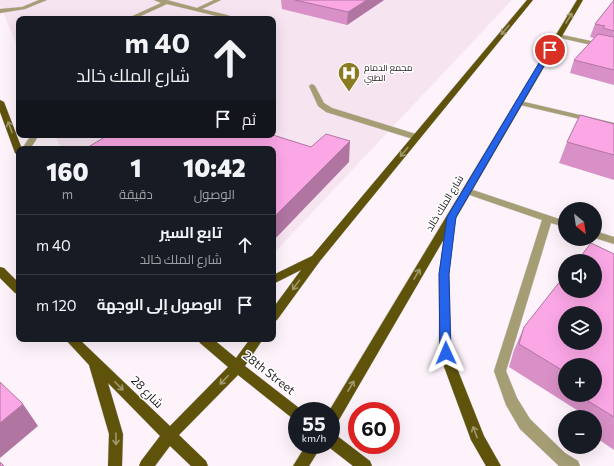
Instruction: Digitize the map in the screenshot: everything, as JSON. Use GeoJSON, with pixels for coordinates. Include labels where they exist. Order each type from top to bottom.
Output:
{"type":"FeatureCollection","features":[{"type":"Feature","properties":{"kind":"main road"},"geometry":{"type":"LineString","coordinates":[[276,313],[316,258],[530,0]]}},
{"type":"Feature","properties":{"kind":"main road","name":"شارع الملك خالد"},"geometry":{"type":"LineString","coordinates":[[340,405],[580,0]]}},
{"type":"Feature","properties":{"kind":"main road"},"geometry":{"type":"LineString","coordinates":[[0,102],[17,146]]}},
{"type":"Feature","properties":{"kind":"main road"},"geometry":{"type":"LineString","coordinates":[[452,217],[444,274],[446,353],[478,440],[494,466]]}},
{"type":"Feature","properties":{"kind":"main road"},"geometry":{"type":"LineString","coordinates":[[276,278],[316,258]]}},
{"type":"Feature","properties":{"kind":"main road"},"geometry":{"type":"LineString","coordinates":[[1,274],[16,287]]}},
{"type":"Feature","properties":{"kind":"main road","name":"شارع 28"},"geometry":{"type":"LineString","coordinates":[[74,342],[201,466]]}},
{"type":"Feature","properties":{"kind":"main road","name":"28th Street"},"geometry":{"type":"LineString","coordinates":[[208,342],[288,407]]}},
{"type":"Feature","properties":{"kind":"main road"},"geometry":{"type":"LineString","coordinates":[[146,466],[169,436],[237,367],[255,342]]}},
{"type":"Feature","properties":{"kind":"main road"},"geometry":{"type":"LineString","coordinates":[[95,361],[116,434],[115,466]]}},
{"type":"Feature","properties":{"kind":"main road"},"geometry":{"type":"LineString","coordinates":[[340,447],[364,466]]}},
{"type":"Feature","properties":{"kind":"main road"},"geometry":{"type":"LineString","coordinates":[[300,466],[309,454]]}},
{"type":"Feature","properties":{"kind":"street"},"geometry":{"type":"LineString","coordinates":[[0,11],[24,8],[44,0]]}},
{"type":"Feature","properties":{"kind":"street"},"geometry":{"type":"LineString","coordinates":[[157,0],[169,1],[222,16]]}},
{"type":"Feature","properties":{"kind":"street"},"geometry":{"type":"LineString","coordinates":[[198,10],[218,0]]}},
{"type":"Feature","properties":{"kind":"street"},"geometry":{"type":"LineString","coordinates":[[136,16],[169,1]]}},
{"type":"Feature","properties":{"kind":"street"},"geometry":{"type":"LineString","coordinates":[[558,36],[614,48]]}},
{"type":"Feature","properties":{"kind":"street"},"geometry":{"type":"LineString","coordinates":[[312,86],[321,104],[329,110],[416,137]]}},
{"type":"Feature","properties":{"kind":"street"},"geometry":{"type":"LineString","coordinates":[[520,102],[614,125]]}},
{"type":"Feature","properties":{"kind":"street"},"geometry":{"type":"LineString","coordinates":[[467,191],[558,222]]}},
{"type":"Feature","properties":{"kind":"street"},"geometry":{"type":"LineString","coordinates":[[547,218],[500,371],[511,401],[525,424],[560,458],[573,466]]}},
{"type":"Feature","properties":{"kind":"street"},"geometry":{"type":"LineString","coordinates":[[602,237],[614,241]]}},
{"type":"Feature","properties":{"kind":"shaded area","name":"مجمع الدمام الطبي"},"geometry":{"type":"Polygon","coordinates":[[[0,0],[512,0],[276,251],[276,146],[60,146],[56,138],[276,138],[276,16],[16,16],[16,43],[0,5],[0,0]]]}},
{"type":"Feature","properties":{"kind":"building"},"geometry":{"type":"Polygon","coordinates":[[[295,0],[367,0],[348,12],[295,0]]]}},
{"type":"Feature","properties":{"kind":"building"},"geometry":{"type":"Polygon","coordinates":[[[614,0],[614,31],[603,28],[605,26],[595,24],[614,0]]]}},
{"type":"Feature","properties":{"kind":"building"},"geometry":{"type":"Polygon","coordinates":[[[598,34],[614,37],[614,70],[574,60],[598,34]]]}},
{"type":"Feature","properties":{"kind":"building"},"geometry":{"type":"Polygon","coordinates":[[[580,115],[614,124],[614,155],[567,142],[580,115]]]}},
{"type":"Feature","properties":{"kind":"building"},"geometry":{"type":"Polygon","coordinates":[[[326,134],[350,141],[276,215],[276,146],[90,146],[103,138],[276,138],[276,136],[311,147],[326,134]]]}},
{"type":"Feature","properties":{"kind":"building"},"geometry":{"type":"Polygon","coordinates":[[[589,246],[597,246],[614,254],[614,417],[590,402],[602,402],[602,358],[558,358],[558,368],[519,344],[524,327],[558,284],[558,298],[602,298],[602,254],[582,254],[589,246]]]}},
{"type":"Feature","properties":{"kind":"building"},"geometry":{"type":"Polygon","coordinates":[[[0,382],[23,404],[0,423],[0,382]]]}},
{"type":"Feature","properties":{"kind":"place","name":"مجمع الدمام الطبي"},"geometry":{"type":"Point","coordinates":[349,92]}},
{"type":"Feature","properties":{"kind":"route"},"geometry":{"type":"LineString","coordinates":[[446,353],[444,274],[452,217],[550,50]]}}]}
